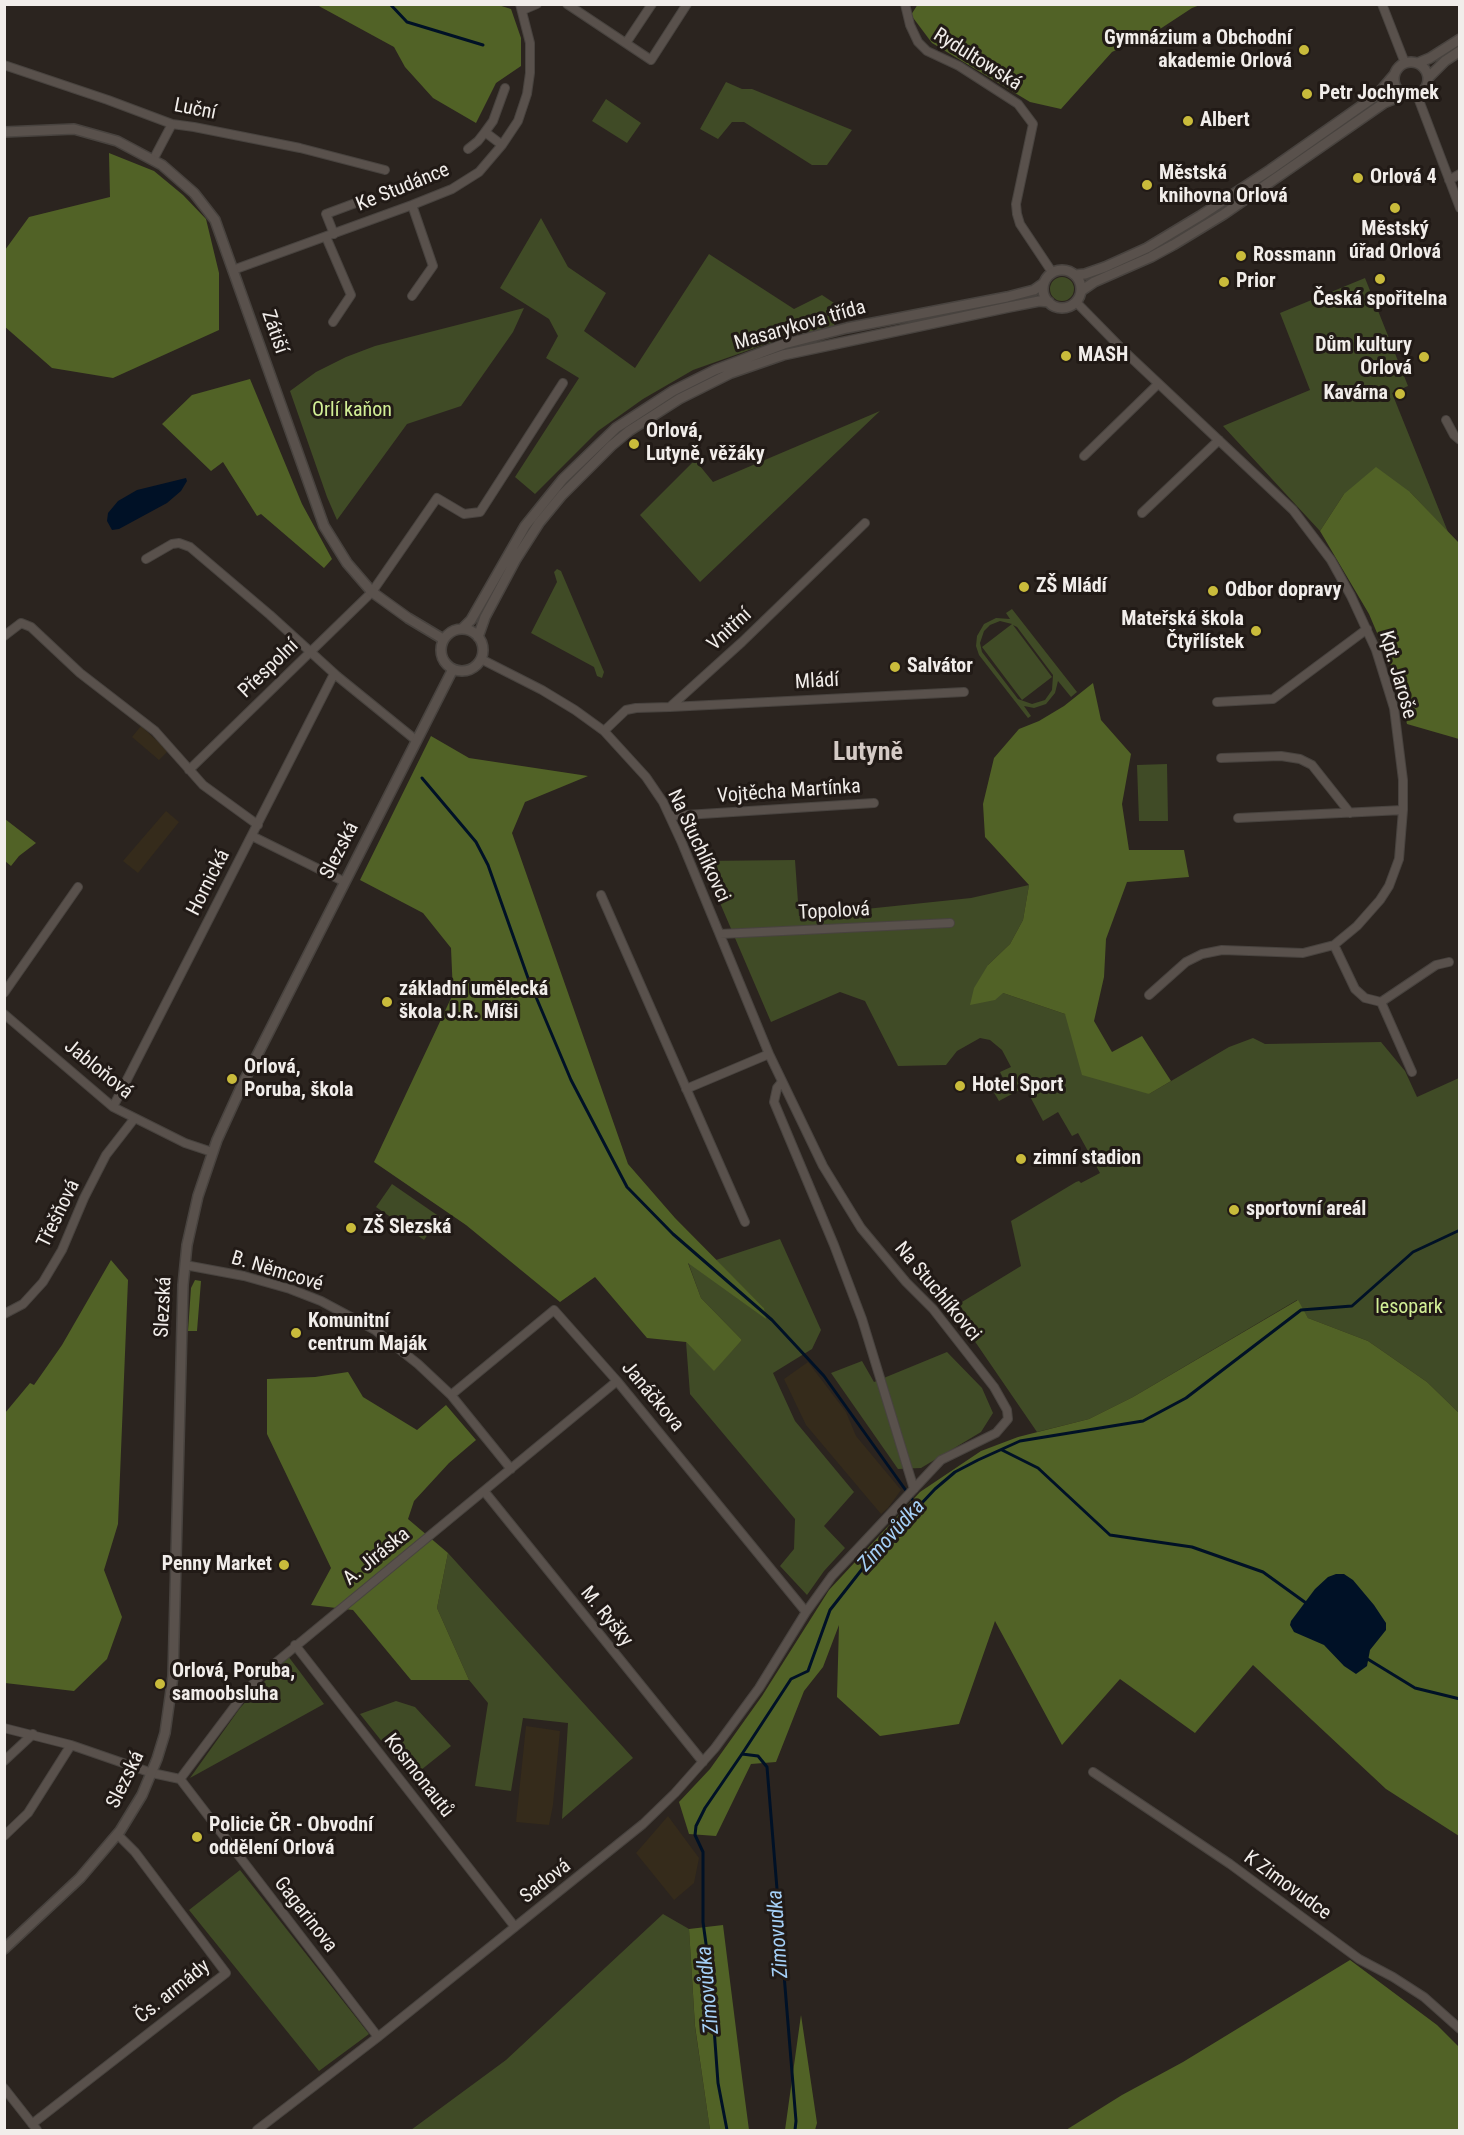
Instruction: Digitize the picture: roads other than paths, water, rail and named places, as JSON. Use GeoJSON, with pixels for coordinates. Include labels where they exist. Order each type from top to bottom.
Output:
{"type":"FeatureCollection","features":[{"type":"Feature","properties":{"kind":"street"},"geometry":{"type":"LineString","coordinates":[[521,7],[537,4]]}},
{"type":"Feature","properties":{"kind":"street"},"geometry":{"type":"LineString","coordinates":[[567,4],[651,60],[687,4]]}},
{"type":"Feature","properties":{"kind":"street"},"geometry":{"type":"LineString","coordinates":[[626,44],[652,4]]}},
{"type":"Feature","properties":{"kind":"street","name":"Rydultowská"},"geometry":{"type":"LineString","coordinates":[[905,4],[910,25],[918,42],[927,51],[959,66],[1018,104],[1033,124],[1016,204],[1017,214],[1020,224],[1052,272]]}},
{"type":"Feature","properties":{"kind":"street"},"geometry":{"type":"LineString","coordinates":[[1382,4],[1404,63]]}},
{"type":"Feature","properties":{"kind":"street","name":"Ke Studánce"},"geometry":{"type":"LineString","coordinates":[[233,270],[412,205],[452,189],[479,172],[518,121],[527,94],[530,43],[521,7]]}},
{"type":"Feature","properties":{"kind":"street"},"geometry":{"type":"LineString","coordinates":[[1075,275],[1105,267],[1147,248],[1200,216],[1377,95],[1404,63],[1418,63],[1430,58],[1460,39]]}},
{"type":"Feature","properties":{"kind":"street"},"geometry":{"type":"LineString","coordinates":[[1081,291],[1094,282],[1151,257],[1224,214],[1384,103],[1404,95],[1417,95],[1424,90],[1428,78],[1445,61],[1460,51]]}},
{"type":"Feature","properties":{"kind":"street"},"geometry":{"type":"LineString","coordinates":[[1418,63],[1425,70],[1428,78]]}},
{"type":"Feature","properties":{"kind":"street","name":"Luční"},"geometry":{"type":"LineString","coordinates":[[4,65],[172,124],[300,148],[385,170]]}},
{"type":"Feature","properties":{"kind":"street"},"geometry":{"type":"LineString","coordinates":[[1394,75],[1395,86],[1404,95]]}},
{"type":"Feature","properties":{"kind":"street"},"geometry":{"type":"LineString","coordinates":[[468,149],[478,141],[493,121],[505,88]]}},
{"type":"Feature","properties":{"kind":"street"},"geometry":{"type":"LineString","coordinates":[[1417,95],[1460,208]]}},
{"type":"Feature","properties":{"kind":"street"},"geometry":{"type":"LineString","coordinates":[[153,160],[172,124]]}},
{"type":"Feature","properties":{"kind":"street","name":"Zátiší"},"geometry":{"type":"LineString","coordinates":[[4,132],[74,129],[117,141],[162,165],[194,193],[214,220],[324,526],[348,563],[372,592],[408,618],[443,639]]}},
{"type":"Feature","properties":{"kind":"street"},"geometry":{"type":"LineString","coordinates":[[485,132],[502,144]]}},
{"type":"Feature","properties":{"kind":"street"},"geometry":{"type":"LineString","coordinates":[[1449,180],[1460,174]]}},
{"type":"Feature","properties":{"kind":"street"},"geometry":{"type":"LineString","coordinates":[[333,322],[351,295],[330,236],[326,214],[369,198]]}},
{"type":"Feature","properties":{"kind":"street"},"geometry":{"type":"LineString","coordinates":[[412,205],[433,266],[412,296]]}},
{"type":"Feature","properties":{"kind":"street"},"geometry":{"type":"LineString","coordinates":[[1065,270],[1075,275],[1080,282],[1081,291],[1076,302],[1070,307],[1062,308],[1049,302],[1043,292],[1044,283],[1052,272],[1065,270]]}},
{"type":"Feature","properties":{"kind":"street","name":"Masarykova třída"},"geometry":{"type":"LineString","coordinates":[[463,628],[475,612],[514,544],[557,486],[616,428],[673,391],[715,370],[784,345],[847,328],[1007,297],[1034,290],[1044,283]]}},
{"type":"Feature","properties":{"kind":"street","name":"Masarykova třída"},"geometry":{"type":"LineString","coordinates":[[478,637],[489,608],[520,553],[539,523],[562,495],[611,446],[629,431],[673,402],[731,374],[783,356],[1009,307],[1039,301],[1049,302]]}},
{"type":"Feature","properties":{"kind":"street","name":"Kpt. Jaroše"},"geometry":{"type":"LineString","coordinates":[[1076,302],[1097,326],[1255,473],[1301,519],[1331,560],[1376,650],[1394,708],[1403,780],[1399,859],[1389,886],[1357,926],[1334,945],[1303,953],[1222,950],[1202,954],[1186,962],[1149,995]]}},
{"type":"Feature","properties":{"kind":"street","name":"Přespolní"},"geometry":{"type":"LineString","coordinates":[[189,770],[372,592],[437,498],[464,514],[480,512],[563,383]]}},
{"type":"Feature","properties":{"kind":"street"},"geometry":{"type":"LineString","coordinates":[[1084,456],[1158,384]]}},
{"type":"Feature","properties":{"kind":"street"},"geometry":{"type":"LineString","coordinates":[[1446,420],[1454,435],[1460,440]]}},
{"type":"Feature","properties":{"kind":"street"},"geometry":{"type":"LineString","coordinates":[[1142,513],[1219,441]]}},
{"type":"Feature","properties":{"kind":"street","name":"Vnitřní"},"geometry":{"type":"LineString","coordinates":[[670,707],[742,642],[865,523]]}},
{"type":"Feature","properties":{"kind":"street"},"geometry":{"type":"LineString","coordinates":[[146,559],[172,544],[179,543],[190,547],[334,674],[417,741]]}},
{"type":"Feature","properties":{"kind":"street"},"geometry":{"type":"LineString","coordinates":[[4,636],[21,623],[31,627],[80,673],[155,731],[203,785],[258,825]]}},
{"type":"Feature","properties":{"kind":"street"},"geometry":{"type":"LineString","coordinates":[[463,628],[470,630],[478,637],[483,648],[481,659],[471,668],[453,669],[443,659],[441,646],[443,639],[453,631],[463,628]]}},
{"type":"Feature","properties":{"kind":"street"},"geometry":{"type":"LineString","coordinates":[[1217,702],[1274,699],[1367,628]]}},
{"type":"Feature","properties":{"kind":"street","name":"Na Stuchlíkovci"},"geometry":{"type":"LineString","coordinates":[[481,659],[542,690],[575,710],[604,731],[646,777],[670,816],[769,1054],[823,1166],[861,1228],[906,1282],[933,1309],[994,1387],[1007,1410],[1008,1419],[996,1433],[942,1460],[832,1576],[806,1612]]}},
{"type":"Feature","properties":{"kind":"street","name":"Slezská"},"geometry":{"type":"LineString","coordinates":[[4,1949],[80,1878],[117,1834],[142,1795],[152,1773],[165,1733],[173,1676],[180,1346],[185,1265],[193,1215],[212,1152],[243,1083],[453,669]]}},
{"type":"Feature","properties":{"kind":"street","name":"Hornická"},"geometry":{"type":"LineString","coordinates":[[114,1107],[334,674]]}},
{"type":"Feature","properties":{"kind":"street","name":"Mládí"},"geometry":{"type":"LineString","coordinates":[[670,707],[964,692]]}},
{"type":"Feature","properties":{"kind":"street"},"geometry":{"type":"LineString","coordinates":[[604,731],[626,710],[670,707]]}},
{"type":"Feature","properties":{"kind":"street"},"geometry":{"type":"LineString","coordinates":[[1221,758],[1281,756],[1300,759],[1312,765],[1350,813]]}},
{"type":"Feature","properties":{"kind":"street","name":"Vojtěcha Martínka"},"geometry":{"type":"LineString","coordinates":[[670,816],[874,803]]}},
{"type":"Feature","properties":{"kind":"street"},"geometry":{"type":"LineString","coordinates":[[1239,818],[1403,810]]}},
{"type":"Feature","properties":{"kind":"street"},"geometry":{"type":"LineString","coordinates":[[252,836],[345,882]]}},
{"type":"Feature","properties":{"kind":"street"},"geometry":{"type":"LineString","coordinates":[[4,993],[78,887]]}},
{"type":"Feature","properties":{"kind":"street"},"geometry":{"type":"LineString","coordinates":[[601,895],[745,1222]]}},
{"type":"Feature","properties":{"kind":"street","name":"Topolová"},"geometry":{"type":"LineString","coordinates":[[720,934],[950,923]]}},
{"type":"Feature","properties":{"kind":"street"},"geometry":{"type":"LineString","coordinates":[[1334,945],[1355,989],[1365,998],[1381,1002],[1437,965],[1449,962]]}},
{"type":"Feature","properties":{"kind":"street"},"geometry":{"type":"LineString","coordinates":[[1381,1002],[1412,1072]]}},
{"type":"Feature","properties":{"kind":"street","name":"Jabloňová"},"geometry":{"type":"LineString","coordinates":[[4,1014],[114,1107],[185,1143],[212,1152]]}},
{"type":"Feature","properties":{"kind":"street"},"geometry":{"type":"LineString","coordinates":[[686,1089],[769,1054]]}},
{"type":"Feature","properties":{"kind":"street"},"geometry":{"type":"LineString","coordinates":[[782,1082],[777,1088],[774,1102],[834,1245],[862,1319],[914,1489]]}},
{"type":"Feature","properties":{"kind":"street","name":"Třešňová"},"geometry":{"type":"LineString","coordinates":[[4,1314],[23,1304],[43,1282],[62,1250],[84,1198],[106,1155],[134,1119]]}},
{"type":"Feature","properties":{"kind":"street","name":"B. Němcové"},"geometry":{"type":"LineString","coordinates":[[185,1265],[244,1276],[290,1289],[321,1301],[375,1330],[418,1364],[451,1395],[511,1469]]}},
{"type":"Feature","properties":{"kind":"street","name":"Janáčkova"},"geometry":{"type":"LineString","coordinates":[[451,1395],[554,1310],[617,1381],[806,1612]]}},
{"type":"Feature","properties":{"kind":"street","name":"A. Jiráska"},"geometry":{"type":"LineString","coordinates":[[180,1779],[244,1694],[262,1674],[617,1381]]}},
{"type":"Feature","properties":{"kind":"street","name":"M. Ryšky"},"geometry":{"type":"LineString","coordinates":[[484,1491],[703,1762]]}},
{"type":"Feature","properties":{"kind":"street","name":"Sadová"},"geometry":{"type":"LineString","coordinates":[[257,2130],[378,2037],[627,1838],[675,1793],[703,1762],[759,1688],[806,1612]]}},
{"type":"Feature","properties":{"kind":"street","name":"Kosmonautů"},"geometry":{"type":"LineString","coordinates":[[295,1645],[515,1927]]}},
{"type":"Feature","properties":{"kind":"street"},"geometry":{"type":"LineString","coordinates":[[4,1728],[71,1745],[152,1773],[180,1779]]}},
{"type":"Feature","properties":{"kind":"street"},"geometry":{"type":"LineString","coordinates":[[4,1761],[33,1734]]}},
{"type":"Feature","properties":{"kind":"street"},"geometry":{"type":"LineString","coordinates":[[4,1836],[28,1813],[71,1745]]}},
{"type":"Feature","properties":{"kind":"street","name":"K Zimovudce"},"geometry":{"type":"LineString","coordinates":[[1093,1772],[1230,1864],[1359,1959],[1425,1997],[1460,2029]]}},
{"type":"Feature","properties":{"kind":"street","name":"Gagarinova"},"geometry":{"type":"LineString","coordinates":[[180,1779],[378,2037]]}},
{"type":"Feature","properties":{"kind":"street","name":"Čs. armády"},"geometry":{"type":"LineString","coordinates":[[4,2088],[34,2127],[226,1973],[135,1852],[117,1834]]}},
{"type":"Feature","properties":{"kind":"water"},"geometry":{"type":"Polygon","coordinates":[[[186,478],[187,481],[181,491],[167,503],[119,529],[112,530],[107,521],[108,513],[118,501],[137,490],[186,478]]]}},
{"type":"Feature","properties":{"kind":"water"},"geometry":{"type":"Polygon","coordinates":[[[1344,1574],[1353,1580],[1386,1623],[1386,1630],[1370,1650],[1367,1666],[1356,1674],[1344,1666],[1324,1645],[1294,1632],[1290,1625],[1315,1589],[1328,1577],[1344,1574]]]}},
{"type":"Feature","properties":{"kind":"waterway"},"geometry":{"type":"LineString","coordinates":[[390,4],[407,22],[483,45]]}},
{"type":"Feature","properties":{"kind":"waterway"},"geometry":{"type":"LineString","coordinates":[[422,778],[476,842],[488,865],[528,978],[571,1080],[627,1187],[673,1234],[772,1320],[824,1376],[917,1506]]}},
{"type":"Feature","properties":{"kind":"waterway","name":"Zimovůdka"},"geometry":{"type":"LineString","coordinates":[[727,2130],[718,2083],[710,1973],[703,1922],[703,1852],[695,1835],[696,1826],[705,1808],[791,1679],[808,1671],[830,1610],[874,1554],[935,1489],[955,1472],[1020,1441],[1143,1421],[1186,1398],[1301,1310],[1352,1306],[1413,1252],[1460,1230]]}},
{"type":"Feature","properties":{"kind":"waterway"},"geometry":{"type":"LineString","coordinates":[[1002,1450],[1038,1468],[1110,1535],[1192,1547],[1263,1572],[1306,1603]]}},
{"type":"Feature","properties":{"kind":"waterway"},"geometry":{"type":"LineString","coordinates":[[1366,1658],[1415,1688],[1460,1699]]}},
{"type":"Feature","properties":{"kind":"waterway","name":"Zimovudka"},"geometry":{"type":"LineString","coordinates":[[742,1754],[758,1756],[767,1767],[795,2130]]}},
{"type":"Feature","properties":{"kind":"place","name":"Gymnázium a Obchodní akademie Orlová"},"geometry":{"type":"Point","coordinates":[1304,50]}},
{"type":"Feature","properties":{"kind":"place","name":"Petr Jochymek"},"geometry":{"type":"Point","coordinates":[1307,94]}},
{"type":"Feature","properties":{"kind":"place","name":"Albert"},"geometry":{"type":"Point","coordinates":[1188,121]}},
{"type":"Feature","properties":{"kind":"place","name":"Orlová 4"},"geometry":{"type":"Point","coordinates":[1358,178]}},
{"type":"Feature","properties":{"kind":"place","name":"Městská knihovna Orlová"},"geometry":{"type":"Point","coordinates":[1147,185]}},
{"type":"Feature","properties":{"kind":"place","name":"Městský úřad Orlová"},"geometry":{"type":"Point","coordinates":[1395,208]}},
{"type":"Feature","properties":{"kind":"place","name":"Rossmann"},"geometry":{"type":"Point","coordinates":[1241,256]}},
{"type":"Feature","properties":{"kind":"place","name":"Česká spořitelna"},"geometry":{"type":"Point","coordinates":[1380,279]}},
{"type":"Feature","properties":{"kind":"place","name":"Prior"},"geometry":{"type":"Point","coordinates":[1224,282]}},
{"type":"Feature","properties":{"kind":"place","name":"MASH"},"geometry":{"type":"Point","coordinates":[1066,356]}},
{"type":"Feature","properties":{"kind":"place","name":"Dům kultury Orlová"},"geometry":{"type":"Point","coordinates":[1424,357]}},
{"type":"Feature","properties":{"kind":"place","name":"Kavárna"},"geometry":{"type":"Point","coordinates":[1400,394]}},
{"type":"Feature","properties":{"kind":"place","name":"Orlová, Lutyně, věžáky"},"geometry":{"type":"Point","coordinates":[634,444]}},
{"type":"Feature","properties":{"kind":"place","name":"ZŠ Mládí"},"geometry":{"type":"Point","coordinates":[1024,587]}},
{"type":"Feature","properties":{"kind":"place","name":"Odbor dopravy"},"geometry":{"type":"Point","coordinates":[1213,591]}},
{"type":"Feature","properties":{"kind":"place","name":"Mateřská škola Čtyřlístek"},"geometry":{"type":"Point","coordinates":[1256,631]}},
{"type":"Feature","properties":{"kind":"place","name":"Salvátor"},"geometry":{"type":"Point","coordinates":[895,667]}},
{"type":"Feature","properties":{"kind":"place","name":"základní umělecká škola J.R. Míši"},"geometry":{"type":"Point","coordinates":[387,1002]}},
{"type":"Feature","properties":{"kind":"place","name":"Orlová, Poruba, škola"},"geometry":{"type":"Point","coordinates":[232,1079]}},
{"type":"Feature","properties":{"kind":"place","name":"Hotel Sport"},"geometry":{"type":"Point","coordinates":[960,1086]}},
{"type":"Feature","properties":{"kind":"place","name":"zimní stadion"},"geometry":{"type":"Point","coordinates":[1021,1159]}},
{"type":"Feature","properties":{"kind":"place","name":"sportovní areál"},"geometry":{"type":"Point","coordinates":[1234,1210]}},
{"type":"Feature","properties":{"kind":"place","name":"ZŠ Slezská"},"geometry":{"type":"Point","coordinates":[351,1228]}},
{"type":"Feature","properties":{"kind":"place","name":"Komunitní centrum Maják"},"geometry":{"type":"Point","coordinates":[296,1333]}},
{"type":"Feature","properties":{"kind":"place","name":"Penny Market"},"geometry":{"type":"Point","coordinates":[284,1565]}},
{"type":"Feature","properties":{"kind":"place","name":"Orlová, Poruba, samoobsluha"},"geometry":{"type":"Point","coordinates":[160,1684]}},
{"type":"Feature","properties":{"kind":"place","name":"Policie ČR - Obvodní oddělení Orlová"},"geometry":{"type":"Point","coordinates":[197,1837]}},
{"type":"Feature","properties":{"kind":"district","name":"Lutyně"},"geometry":{"type":"Point","coordinates":[868,753]}},
{"type":"Feature","properties":{"kind":"park label","name":"Orlí kaňon"},"geometry":{"type":"Point","coordinates":[352,411]}},
{"type":"Feature","properties":{"kind":"park label","name":"lesopark"},"geometry":{"type":"Point","coordinates":[1409,1308]}}]}
